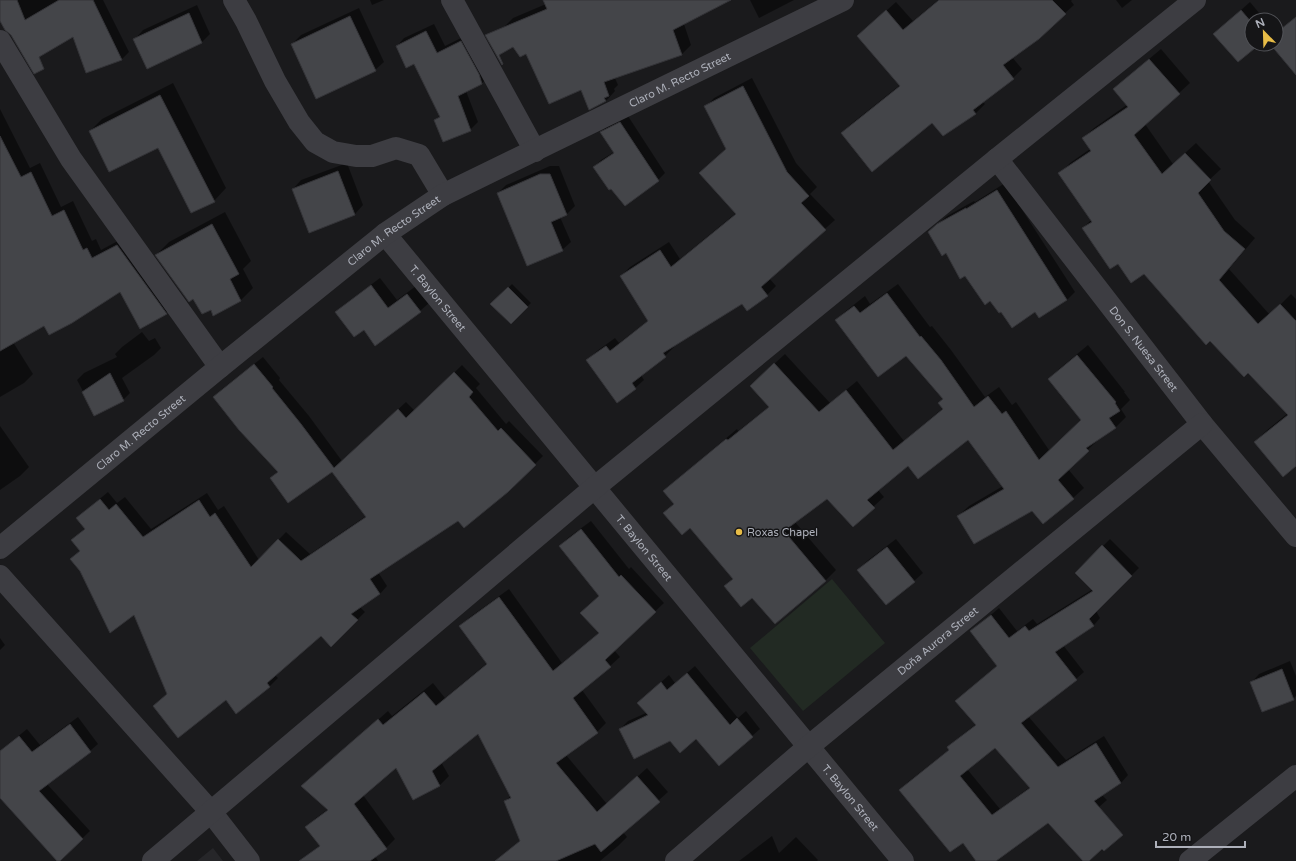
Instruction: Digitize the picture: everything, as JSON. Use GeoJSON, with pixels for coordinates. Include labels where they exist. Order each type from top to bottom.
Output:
{"type":"FeatureCollection","features":[{"type":"Feature","properties":{"kind":"street"},"geometry":{"type":"LineString","coordinates":[[234,0],[246,21],[275,81],[299,122],[315,142],[333,152],[356,156],[372,156],[396,148],[419,156],[443,195]]}},
{"type":"Feature","properties":{"kind":"street"},"geometry":{"type":"LineString","coordinates":[[452,0],[535,151]]}},
{"type":"Feature","properties":{"kind":"street","name":"Claro M. Recto Street"},"geometry":{"type":"LineString","coordinates":[[0,548],[220,367],[385,234],[443,195],[843,0]]}},
{"type":"Feature","properties":{"kind":"street"},"geometry":{"type":"LineString","coordinates":[[153,861],[594,488],[997,158],[1195,0]]}},
{"type":"Feature","properties":{"kind":"street"},"geometry":{"type":"LineString","coordinates":[[0,41],[71,159],[220,367]]}},
{"type":"Feature","properties":{"kind":"street","name":"Don S. Nuesa Street"},"geometry":{"type":"LineString","coordinates":[[997,158],[1202,424],[1296,536]]}},
{"type":"Feature","properties":{"kind":"street","name":"T. Baylon Street"},"geometry":{"type":"LineString","coordinates":[[385,234],[903,861]]}},
{"type":"Feature","properties":{"kind":"street","name":"Doña Aurora Street"},"geometry":{"type":"LineString","coordinates":[[676,861],[808,747],[1202,424]]}},
{"type":"Feature","properties":{"kind":"street"},"geometry":{"type":"LineString","coordinates":[[0,576],[211,812],[249,861]]}},
{"type":"Feature","properties":{"kind":"street"},"geometry":{"type":"LineString","coordinates":[[1190,861],[1296,776]]}},
{"type":"Feature","properties":{"kind":"shaded area"},"geometry":{"type":"Polygon","coordinates":[[[832,579],[885,643],[803,711],[750,648],[832,579]]]}},
{"type":"Feature","properties":{"kind":"shaded area"},"geometry":{"type":"Polygon","coordinates":[[[213,848],[223,861],[197,861],[213,848]]]}},
{"type":"Feature","properties":{"kind":"building"},"geometry":{"type":"Polygon","coordinates":[[[0,0],[17,0],[25,20],[59,0],[93,0],[122,60],[86,73],[73,37],[39,57],[44,69],[34,74],[11,35],[5,30],[0,21],[0,0]]]}},
{"type":"Feature","properties":{"kind":"building"},"geometry":{"type":"Polygon","coordinates":[[[543,0],[731,0],[673,30],[682,55],[604,82],[609,96],[604,98],[606,101],[589,110],[581,90],[549,104],[526,54],[520,57],[513,47],[499,55],[503,64],[502,65],[485,35],[547,9],[543,0]]]}},
{"type":"Feature","properties":{"kind":"building"},"geometry":{"type":"Polygon","coordinates":[[[939,0],[1052,0],[1066,14],[1039,39],[1003,65],[1014,79],[973,110],[976,114],[943,136],[932,123],[872,172],[841,133],[900,86],[857,36],[886,10],[903,30],[939,0]]]}},
{"type":"Feature","properties":{"kind":"building"},"geometry":{"type":"Polygon","coordinates":[[[1241,10],[1244,14],[1244,52],[1250,52],[1238,62],[1213,34],[1241,10]]]}},
{"type":"Feature","properties":{"kind":"building"},"geometry":{"type":"Polygon","coordinates":[[[189,13],[202,43],[147,69],[133,39],[189,13]]]}},
{"type":"Feature","properties":{"kind":"building"},"geometry":{"type":"Polygon","coordinates":[[[350,16],[376,71],[316,99],[291,44],[350,16]]]}},
{"type":"Feature","properties":{"kind":"building"},"geometry":{"type":"Polygon","coordinates":[[[1296,17],[1296,75],[1277,52],[1284,52],[1284,27],[1296,17]]]}},
{"type":"Feature","properties":{"kind":"building"},"geometry":{"type":"Polygon","coordinates":[[[426,31],[437,53],[461,41],[479,74],[482,84],[458,96],[471,131],[443,142],[434,120],[440,117],[414,64],[406,68],[396,46],[426,31]]]}},
{"type":"Feature","properties":{"kind":"building"},"geometry":{"type":"Polygon","coordinates":[[[1149,59],[1180,94],[1134,135],[1162,174],[1185,153],[1211,180],[1198,193],[1224,231],[1245,249],[1219,280],[1258,324],[1280,304],[1296,321],[1296,466],[1283,477],[1254,442],[1288,415],[1248,373],[1244,377],[1210,341],[1206,345],[1144,274],[1131,283],[1118,264],[1110,269],[1082,228],[1092,222],[1058,173],[1091,151],[1082,138],[1128,107],[1113,89],[1149,59]]]}},
{"type":"Feature","properties":{"kind":"building"},"geometry":{"type":"Polygon","coordinates":[[[743,86],[787,172],[809,196],[801,203],[826,230],[761,287],[768,296],[747,311],[742,304],[663,353],[666,357],[632,383],[636,389],[617,403],[586,360],[606,346],[610,351],[648,321],[620,276],[660,250],[671,267],[736,214],[699,173],[726,149],[704,106],[743,86]]]}},
{"type":"Feature","properties":{"kind":"building"},"geometry":{"type":"Polygon","coordinates":[[[160,95],[215,202],[191,213],[158,148],[109,172],[89,131],[160,95]]]}},
{"type":"Feature","properties":{"kind":"building"},"geometry":{"type":"Polygon","coordinates":[[[620,122],[659,181],[625,206],[611,189],[609,190],[593,167],[614,153],[600,132],[620,122]]]}},
{"type":"Feature","properties":{"kind":"building"},"geometry":{"type":"Polygon","coordinates":[[[0,136],[21,177],[31,172],[52,216],[64,210],[83,250],[87,248],[92,258],[117,245],[167,314],[140,329],[120,292],[72,323],[49,335],[44,326],[0,351],[0,136]]]}},
{"type":"Feature","properties":{"kind":"building"},"geometry":{"type":"Polygon","coordinates":[[[338,171],[355,215],[309,233],[292,189],[338,171]]]}},
{"type":"Feature","properties":{"kind":"building"},"geometry":{"type":"Polygon","coordinates":[[[540,174],[550,174],[567,215],[551,222],[563,251],[527,266],[497,193],[540,174]]]}},
{"type":"Feature","properties":{"kind":"building"},"geometry":{"type":"Polygon","coordinates":[[[997,190],[1067,300],[1039,318],[1035,312],[1012,328],[1001,312],[999,313],[990,301],[985,305],[965,276],[960,279],[946,253],[942,256],[928,232],[937,224],[966,209],[997,190]]]}},
{"type":"Feature","properties":{"kind":"building"},"geometry":{"type":"Polygon","coordinates":[[[212,224],[239,274],[230,279],[241,301],[213,316],[211,310],[202,314],[193,299],[189,302],[155,255],[212,224]]]}},
{"type":"Feature","properties":{"kind":"building"},"geometry":{"type":"Polygon","coordinates":[[[371,285],[388,308],[407,294],[421,312],[375,346],[364,330],[354,337],[335,312],[371,285]]]}},
{"type":"Feature","properties":{"kind":"building"},"geometry":{"type":"Polygon","coordinates":[[[508,287],[528,307],[511,324],[490,304],[508,287]]]}},
{"type":"Feature","properties":{"kind":"building"},"geometry":{"type":"Polygon","coordinates":[[[887,293],[920,337],[921,336],[941,360],[974,407],[988,396],[1002,414],[1006,411],[1039,460],[1081,420],[1048,379],[1077,355],[1116,402],[1115,403],[1120,411],[1109,418],[1116,428],[1086,448],[1089,451],[1058,480],[1074,499],[1043,524],[1032,511],[974,544],[957,516],[1004,489],[968,440],[918,479],[908,466],[867,500],[875,508],[853,527],[827,499],[784,531],[826,581],[775,624],[752,598],[741,607],[724,586],[733,579],[690,528],[682,535],[663,513],[674,504],[663,491],[726,439],[728,440],[769,407],[750,386],[774,363],[819,412],[846,390],[893,450],[943,409],[938,403],[943,399],[906,356],[878,377],[835,320],[854,306],[860,313],[887,293]]]}},
{"type":"Feature","properties":{"kind":"building"},"geometry":{"type":"Polygon","coordinates":[[[254,364],[334,468],[398,409],[406,418],[454,372],[473,392],[469,397],[498,431],[501,428],[536,465],[508,492],[464,528],[458,521],[370,579],[380,594],[351,614],[358,620],[331,647],[321,636],[267,683],[270,687],[236,714],[226,700],[178,738],[153,706],[167,694],[134,615],[110,633],[80,571],[70,559],[80,551],[71,540],[85,529],[76,518],[100,499],[109,510],[116,504],[143,537],[199,500],[210,517],[215,513],[251,567],[278,539],[301,561],[366,517],[332,472],[288,503],[270,478],[278,472],[239,430],[213,397],[254,364]]]}},
{"type":"Feature","properties":{"kind":"building"},"geometry":{"type":"Polygon","coordinates":[[[110,373],[124,401],[94,416],[82,392],[110,373]]]}},
{"type":"Feature","properties":{"kind":"building"},"geometry":{"type":"Polygon","coordinates":[[[581,529],[619,577],[621,575],[656,612],[605,660],[611,667],[573,698],[598,733],[556,763],[597,812],[637,776],[660,802],[601,852],[595,844],[556,861],[495,861],[520,841],[504,801],[511,798],[478,734],[432,771],[440,786],[413,800],[396,768],[354,804],[387,849],[370,861],[299,861],[320,846],[305,827],[328,810],[301,786],[378,719],[383,725],[424,692],[436,706],[487,664],[459,626],[499,597],[553,671],[599,633],[580,613],[599,596],[559,546],[581,529]]]}},
{"type":"Feature","properties":{"kind":"building"},"geometry":{"type":"Polygon","coordinates":[[[1102,545],[1132,576],[1089,619],[1094,626],[1055,652],[1077,680],[1021,723],[1058,767],[1096,743],[1121,783],[1094,801],[1123,835],[1104,851],[1102,849],[1089,861],[1083,861],[1048,823],[996,861],[976,861],[963,843],[950,852],[899,790],[949,750],[947,747],[976,725],[955,701],[997,666],[970,631],[991,615],[1009,638],[1025,626],[1029,631],[1093,591],[1075,573],[1102,545]],[[995,748],[960,776],[992,815],[1030,788],[995,748]]]}},
{"type":"Feature","properties":{"kind":"building"},"geometry":{"type":"Polygon","coordinates":[[[887,547],[915,582],[886,605],[857,570],[887,547]]]}},
{"type":"Feature","properties":{"kind":"building"},"geometry":{"type":"Polygon","coordinates":[[[1282,669],[1294,700],[1262,712],[1250,682],[1282,669]]]}},
{"type":"Feature","properties":{"kind":"building"},"geometry":{"type":"Polygon","coordinates":[[[687,673],[730,725],[737,718],[753,737],[719,766],[696,739],[680,753],[670,741],[634,759],[619,729],[648,715],[637,703],[661,682],[667,690],[687,673]]]}},
{"type":"Feature","properties":{"kind":"building"},"geometry":{"type":"Polygon","coordinates":[[[70,724],[91,752],[39,791],[83,839],[60,861],[57,861],[0,798],[0,751],[19,736],[32,752],[70,724]]]}},
{"type":"Feature","properties":{"kind":"place","name":"Roxas Chapel"},"geometry":{"type":"Point","coordinates":[739,532]}}]}
